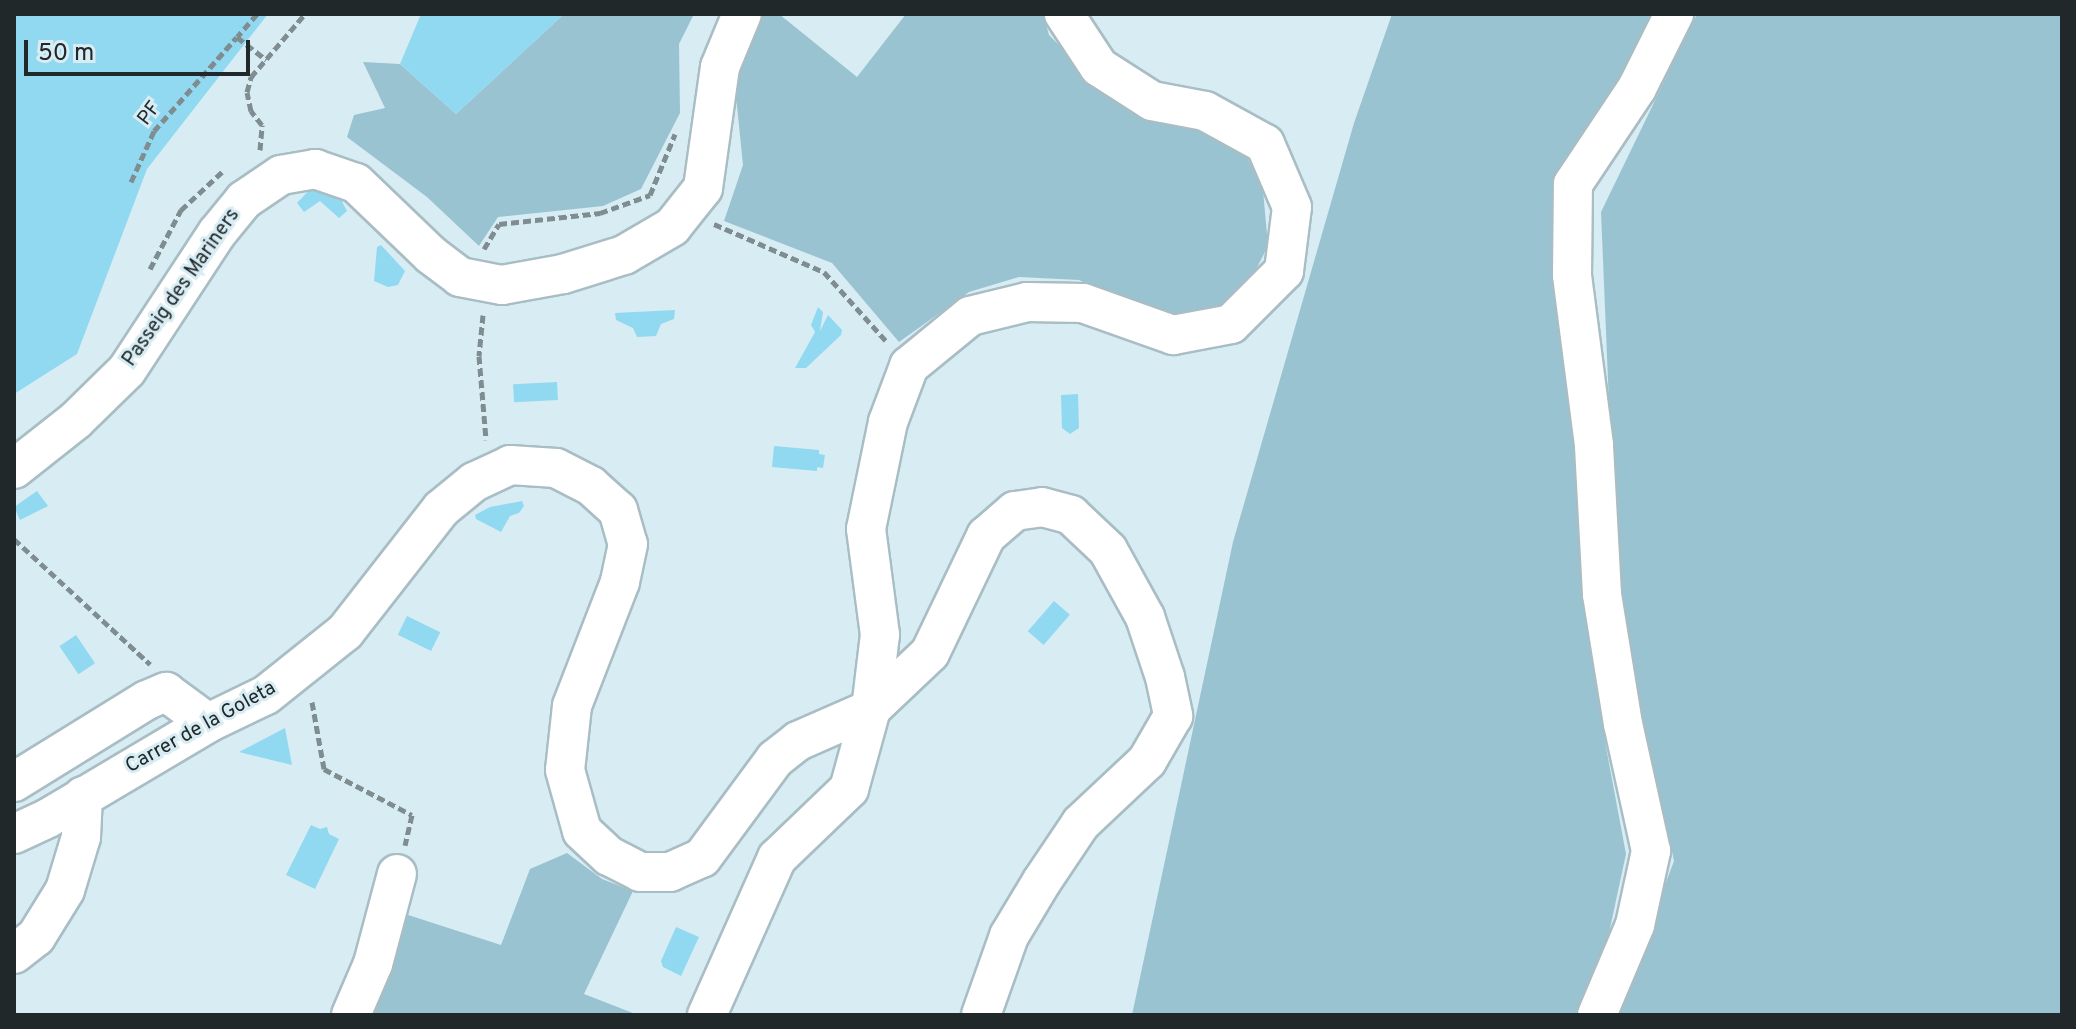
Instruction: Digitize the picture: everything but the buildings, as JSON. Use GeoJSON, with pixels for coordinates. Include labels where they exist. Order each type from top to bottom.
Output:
{"type":"FeatureCollection","features":[{"type":"Feature","properties":{"kind":"street","name":"Passeig des Mariners"},"geometry":{"type":"LineString","coordinates":[[14,469],[76,420],[127,370],[217,233],[244,200],[281,175],[315,169],[356,183],[431,255],[460,277],[479,265],[502,285],[563,274],[624,255],[672,227],[703,188],[720,67],[742,14]]}},
{"type":"Feature","properties":{"kind":"street"},"geometry":{"type":"LineString","coordinates":[[707,1015],[777,858],[849,789],[871,709],[880,635],[866,529],[888,422],[909,366],[970,316],[1027,302],[1083,303],[1173,335],[1231,324],[1284,271],[1292,207],[1265,144],[1205,111],[1152,101],[1099,67],[1064,14]]}},
{"type":"Feature","properties":{"kind":"street"},"geometry":{"type":"LineString","coordinates":[[1597,1015],[1635,925],[1651,851],[1623,724],[1602,594],[1594,445],[1572,275],[1573,184],[1637,88],[1674,14]]}},
{"type":"Feature","properties":{"kind":"street","name":"Carrer de la Goleta"},"geometry":{"type":"LineString","coordinates":[[14,834],[208,723],[266,695],[305,666],[345,632],[441,509],[474,482],[510,465],[556,468],[591,486],[618,510],[628,544],[620,582],[572,706],[565,770],[582,831],[609,856],[640,872],[670,872],[702,858],[775,759],[798,741],[871,709],[930,653],[986,536],[1015,511],[1042,507],[1071,515],[1108,550],[1145,617],[1165,677],[1173,716],[1147,761],[1081,823],[1042,881],[1009,936],[981,1015]]}},
{"type":"Feature","properties":{"kind":"street"},"geometry":{"type":"LineString","coordinates":[[14,782],[147,700],[166,692],[208,723]]}},
{"type":"Feature","properties":{"kind":"street"},"geometry":{"type":"LineString","coordinates":[[14,954],[36,937],[65,890],[81,837],[83,796]]}},
{"type":"Feature","properties":{"kind":"street"},"geometry":{"type":"LineString","coordinates":[[351,1015],[373,964],[397,874]]}},
{"type":"Feature","properties":{"kind":"path","name":"PF"},"geometry":{"type":"LineString","coordinates":[[131,182],[154,131],[257,14]]}},
{"type":"Feature","properties":{"kind":"path"},"geometry":{"type":"LineString","coordinates":[[273,147],[260,151],[262,125],[251,111],[247,92],[251,77],[305,14]]}},
{"type":"Feature","properties":{"kind":"path"},"geometry":{"type":"LineString","coordinates":[[237,37],[266,61]]}},
{"type":"Feature","properties":{"kind":"path"},"geometry":{"type":"LineString","coordinates":[[495,473],[483,426],[479,356],[481,253],[499,224],[600,213],[650,195],[671,139],[680,129]]}},
{"type":"Feature","properties":{"kind":"path"},"geometry":{"type":"LineString","coordinates":[[684,211],[824,272],[909,366]]}},
{"type":"Feature","properties":{"kind":"path"},"geometry":{"type":"LineString","coordinates":[[14,539],[157,670],[166,692]]}},
{"type":"Feature","properties":{"kind":"path"},"geometry":{"type":"LineString","coordinates":[[305,666],[324,769],[412,815],[397,874]]}},
{"type":"Feature","properties":{"kind":"shaded area"},"geometry":{"type":"Polygon","coordinates":[[[14,14],[268,14],[147,169],[77,354],[14,394],[14,14]]]}},
{"type":"Feature","properties":{"kind":"shaded area"},"geometry":{"type":"Polygon","coordinates":[[[421,14],[564,14],[456,114],[400,64],[421,14]]]}},
{"type":"Feature","properties":{"kind":"shaded area"},"geometry":{"type":"Polygon","coordinates":[[[564,14],[694,14],[679,44],[680,113],[641,189],[603,206],[498,217],[479,246],[427,197],[347,137],[354,115],[385,108],[363,62],[400,64],[456,114],[564,14]]]}},
{"type":"Feature","properties":{"kind":"shaded area"},"geometry":{"type":"Polygon","coordinates":[[[762,14],[779,14],[857,77],[906,14],[1043,14],[1049,35],[1102,89],[1180,126],[1240,143],[1263,190],[1268,246],[1245,291],[1209,314],[1163,321],[1079,280],[1019,277],[969,292],[899,342],[832,263],[724,221],[743,165],[733,67],[762,14]]]}},
{"type":"Feature","properties":{"kind":"shaded area"},"geometry":{"type":"Polygon","coordinates":[[[1392,14],[1656,14],[1616,90],[1555,185],[1589,593],[1606,747],[1626,854],[1609,933],[1576,1015],[1132,1015],[1233,542],[1354,123],[1392,14]]]}},
{"type":"Feature","properties":{"kind":"shaded area"},"geometry":{"type":"Polygon","coordinates":[[[1697,14],[2062,14],[2062,1015],[1616,1015],[1674,861],[1617,596],[1601,212],[1697,14]]]}},
{"type":"Feature","properties":{"kind":"shaded area"},"geometry":{"type":"Polygon","coordinates":[[[313,186],[337,192],[347,211],[339,218],[320,201],[304,212],[297,203],[313,186]]]}},
{"type":"Feature","properties":{"kind":"shaded area"},"geometry":{"type":"Polygon","coordinates":[[[381,245],[405,271],[398,285],[388,287],[374,281],[377,247],[381,245]]]}},
{"type":"Feature","properties":{"kind":"shaded area"},"geometry":{"type":"Polygon","coordinates":[[[818,307],[823,312],[820,331],[828,315],[842,330],[841,335],[806,368],[795,368],[815,332],[811,325],[818,307]]]}},
{"type":"Feature","properties":{"kind":"shaded area"},"geometry":{"type":"Polygon","coordinates":[[[675,310],[674,319],[661,324],[656,336],[637,337],[633,328],[616,320],[615,313],[675,310]]]}},
{"type":"Feature","properties":{"kind":"shaded area"},"geometry":{"type":"Polygon","coordinates":[[[557,382],[558,400],[514,402],[513,384],[557,382]]]}},
{"type":"Feature","properties":{"kind":"shaded area"},"geometry":{"type":"Polygon","coordinates":[[[1078,394],[1079,428],[1070,434],[1062,428],[1061,395],[1078,394]]]}},
{"type":"Feature","properties":{"kind":"shaded area"},"geometry":{"type":"Polygon","coordinates":[[[774,446],[819,450],[819,454],[825,455],[823,468],[817,467],[817,471],[772,467],[774,446]]]}},
{"type":"Feature","properties":{"kind":"shaded area"},"geometry":{"type":"Polygon","coordinates":[[[37,491],[48,506],[20,520],[14,507],[37,491]]]}},
{"type":"Feature","properties":{"kind":"shaded area"},"geometry":{"type":"Polygon","coordinates":[[[522,501],[524,506],[519,513],[510,516],[501,532],[476,519],[475,515],[490,507],[522,501]]]}},
{"type":"Feature","properties":{"kind":"shaded area"},"geometry":{"type":"Polygon","coordinates":[[[1054,601],[1070,615],[1044,645],[1028,631],[1054,601]]]}},
{"type":"Feature","properties":{"kind":"shaded area"},"geometry":{"type":"Polygon","coordinates":[[[407,616],[440,632],[431,651],[398,635],[407,616]]]}},
{"type":"Feature","properties":{"kind":"shaded area"},"geometry":{"type":"Polygon","coordinates":[[[76,635],[95,663],[78,674],[59,646],[76,635]]]}},
{"type":"Feature","properties":{"kind":"shaded area"},"geometry":{"type":"Polygon","coordinates":[[[285,728],[292,765],[239,752],[285,728]]]}},
{"type":"Feature","properties":{"kind":"shaded area"},"geometry":{"type":"Polygon","coordinates":[[[311,825],[320,829],[327,827],[329,834],[339,839],[315,889],[286,875],[311,825]]]}},
{"type":"Feature","properties":{"kind":"shaded area"},"geometry":{"type":"Polygon","coordinates":[[[567,853],[602,879],[633,891],[584,994],[638,1015],[366,1015],[402,913],[501,945],[530,869],[567,853]]]}},
{"type":"Feature","properties":{"kind":"shaded area"},"geometry":{"type":"Polygon","coordinates":[[[676,927],[699,937],[681,976],[663,967],[661,961],[676,927]]]}}]}
